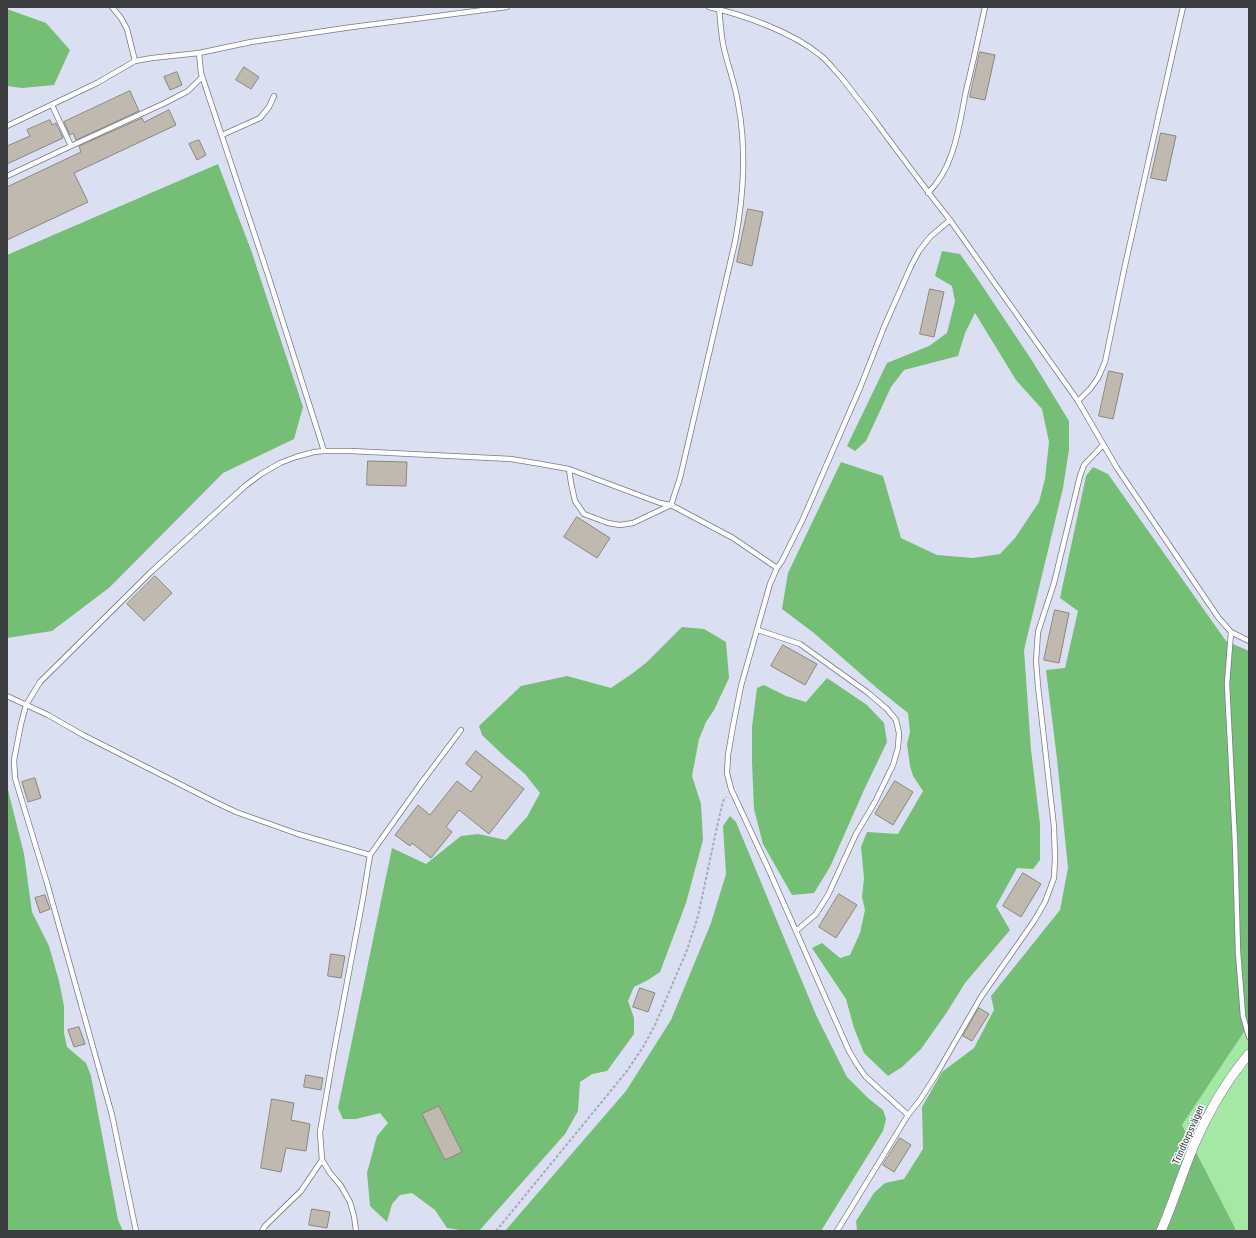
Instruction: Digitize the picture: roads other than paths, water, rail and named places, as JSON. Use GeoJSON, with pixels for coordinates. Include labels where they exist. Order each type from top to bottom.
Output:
{"type":"FeatureCollection","features":[{"type":"Feature","properties":{"kind":"street","name":"Trindtorpsvägen"},"geometry":{"type":"LineString","coordinates":[[1161,1231],[1194,1145],[1205,1122],[1220,1093],[1249,1054]]}},
{"type":"Feature","properties":{"kind":"lane"},"geometry":{"type":"LineString","coordinates":[[7,126],[97,83],[135,61],[199,53],[251,42],[345,28],[507,7]]}},
{"type":"Feature","properties":{"kind":"lane"},"geometry":{"type":"LineString","coordinates":[[709,7],[719,8],[782,32],[802,42],[821,56],[857,97],[928,193],[950,220],[1078,401],[1117,468],[1214,611],[1231,632],[1249,641]]}},
{"type":"Feature","properties":{"kind":"lane"},"geometry":{"type":"LineString","coordinates":[[928,193],[937,185],[954,147],[985,7]]}},
{"type":"Feature","properties":{"kind":"lane"},"geometry":{"type":"LineString","coordinates":[[1078,401],[1098,378],[1105,362],[1183,7]]}},
{"type":"Feature","properties":{"kind":"lane"},"geometry":{"type":"LineString","coordinates":[[114,8],[127,30],[135,61]]}},
{"type":"Feature","properties":{"kind":"lane"},"geometry":{"type":"LineString","coordinates":[[570,469],[570,483],[575,501],[584,514],[608,523],[620,525],[633,523],[670,505],[680,478],[733,250],[743,191],[744,150],[742,125],[738,101],[723,44],[719,8]]}},
{"type":"Feature","properties":{"kind":"lane"},"geometry":{"type":"LineString","coordinates":[[199,53],[202,77],[268,275],[324,451]]}},
{"type":"Feature","properties":{"kind":"lane"},"geometry":{"type":"LineString","coordinates":[[7,176],[165,103],[188,91],[202,77]]}},
{"type":"Feature","properties":{"kind":"lane"},"geometry":{"type":"LineString","coordinates":[[222,136],[260,118],[269,107],[274,96]]}},
{"type":"Feature","properties":{"kind":"lane"},"geometry":{"type":"LineString","coordinates":[[52,104],[70,146]]}},
{"type":"Feature","properties":{"kind":"lane"},"geometry":{"type":"LineString","coordinates":[[908,1115],[866,1076],[858,1066],[840,1032],[731,789],[727,773],[732,726],[741,686],[770,584],[776,568],[782,561],[803,519],[860,388],[884,326],[911,266],[919,251],[930,238],[950,220]]}},
{"type":"Feature","properties":{"kind":"lane"},"geometry":{"type":"LineString","coordinates":[[837,1231],[908,1115],[920,1100],[936,1075],[980,997],[1034,921],[1045,902],[1054,878],[1054,827],[1036,661],[1038,632],[1054,583],[1080,476],[1084,465],[1103,445]]}},
{"type":"Feature","properties":{"kind":"lane"},"geometry":{"type":"LineString","coordinates":[[136,1231],[112,1114],[48,883],[15,778],[14,760],[16,743],[26,705],[40,682],[66,655],[151,572],[245,486],[280,463],[314,452],[351,451],[511,460],[570,469],[660,503],[670,505],[733,538],[776,568]]}},
{"type":"Feature","properties":{"kind":"lane"},"geometry":{"type":"LineString","coordinates":[[758,630],[800,644],[867,692],[887,709],[896,720],[899,733],[898,748],[893,765],[875,802],[856,834],[828,895],[816,914],[796,931]]}},
{"type":"Feature","properties":{"kind":"lane"},"geometry":{"type":"LineString","coordinates":[[1231,632],[1227,684],[1235,842],[1238,952],[1243,1016],[1249,1037]]}},
{"type":"Feature","properties":{"kind":"lane"},"geometry":{"type":"LineString","coordinates":[[7,696],[48,715],[83,735],[236,812],[298,834],[370,856]]}},
{"type":"Feature","properties":{"kind":"lane"},"geometry":{"type":"LineString","coordinates":[[356,1231],[350,1202],[342,1186],[322,1160],[320,1132],[370,856],[461,730]]}},
{"type":"Feature","properties":{"kind":"lane"},"geometry":{"type":"LineString","coordinates":[[262,1231],[265,1226],[301,1192],[322,1160]]}}]}
